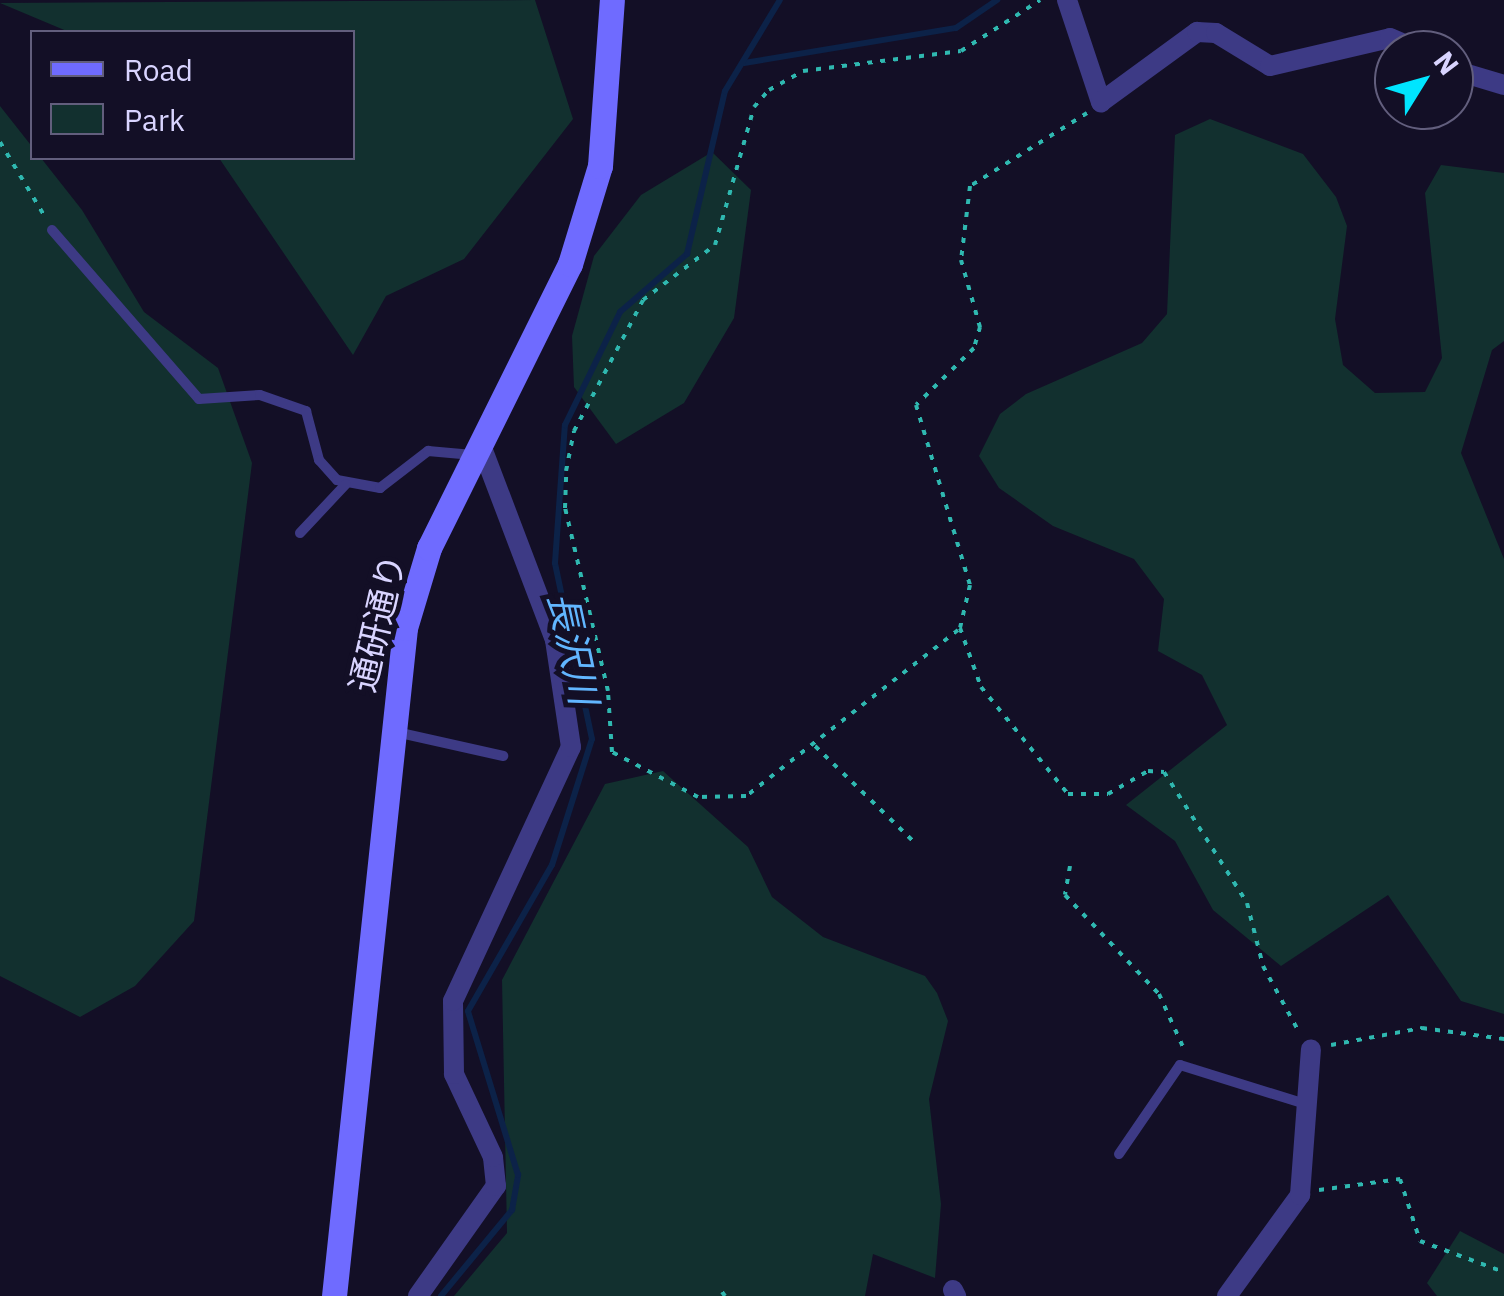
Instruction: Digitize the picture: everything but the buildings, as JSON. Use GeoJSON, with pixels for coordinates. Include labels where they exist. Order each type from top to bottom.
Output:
{"type":"FeatureCollection","features":[{"type":"Feature","properties":{"kind":"street","name":"通研通り"},"geometry":{"type":"LineString","coordinates":[[334,1296],[390,730],[429,548],[570,264],[600,166],[612,0]]}},
{"type":"Feature","properties":{"kind":"street"},"geometry":{"type":"LineString","coordinates":[[1067,0],[1100,102],[1197,32],[1216,33],[1270,66],[1374,42]]}},
{"type":"Feature","properties":{"kind":"street"},"geometry":{"type":"LineString","coordinates":[[1474,76],[1504,85]]}},
{"type":"Feature","properties":{"kind":"street"},"geometry":{"type":"LineString","coordinates":[[418,1296],[496,1186],[493,1157],[454,1074],[453,1000],[571,748],[555,640],[478,449]]}},
{"type":"Feature","properties":{"kind":"street"},"geometry":{"type":"LineString","coordinates":[[1227,1296],[1300,1195],[1302,1103],[1311,1049]]}},
{"type":"Feature","properties":{"kind":"lane"},"geometry":{"type":"LineString","coordinates":[[52,230],[200,399],[260,395],[306,411],[319,460],[346,484],[380,488],[442,447],[478,449]]}},
{"type":"Feature","properties":{"kind":"lane"},"geometry":{"type":"LineString","coordinates":[[300,534],[346,484]]}},
{"type":"Feature","properties":{"kind":"lane"},"geometry":{"type":"LineString","coordinates":[[390,730],[503,756]]}},
{"type":"Feature","properties":{"kind":"lane"},"geometry":{"type":"LineString","coordinates":[[1119,1154],[1164,1079],[1192,1067],[1302,1103]]}},
{"type":"Feature","properties":{"kind":"path"},"geometry":{"type":"LineString","coordinates":[[960,628],[746,796],[698,798],[612,752],[608,691],[564,508],[574,431],[643,300],[715,245],[754,107],[769,90],[803,71],[961,51],[1040,0]]}},
{"type":"Feature","properties":{"kind":"path"},"geometry":{"type":"LineString","coordinates":[[1100,102],[970,186],[961,260],[980,327],[974,348],[916,404],[970,585],[960,628],[981,687],[1068,794],[1108,794],[1148,771],[1164,772],[1247,903],[1262,966],[1311,1049],[1422,1028],[1504,1039]]}},
{"type":"Feature","properties":{"kind":"path"},"geometry":{"type":"LineString","coordinates":[[0,142],[52,230]]}},
{"type":"Feature","properties":{"kind":"path"},"geometry":{"type":"LineString","coordinates":[[814,746],[912,840]]}},
{"type":"Feature","properties":{"kind":"path"},"geometry":{"type":"LineString","coordinates":[[1070,866],[1066,896],[1159,994],[1192,1067]]}},
{"type":"Feature","properties":{"kind":"path"},"geometry":{"type":"LineString","coordinates":[[1300,1195],[1363,1178],[1400,1179],[1420,1241],[1504,1272]]}},
{"type":"Feature","properties":{"kind":"green space"},"geometry":{"type":"Polygon","coordinates":[[[535,0],[573,119],[464,259],[386,296],[353,355],[220,160],[355,160],[355,30],[64,30],[0,3],[535,0]]]}},
{"type":"Feature","properties":{"kind":"green space"},"geometry":{"type":"Polygon","coordinates":[[[0,106],[30,144],[30,160],[43,160],[82,210],[144,312],[218,368],[252,463],[194,921],[135,986],[80,1017],[0,976],[0,106]]]}},
{"type":"Feature","properties":{"kind":"green space"},"geometry":{"type":"Polygon","coordinates":[[[1210,119],[1303,154],[1336,197],[1347,226],[1335,319],[1343,365],[1375,393],[1425,392],[1442,358],[1425,193],[1441,165],[1504,173],[1504,341],[1492,350],[1461,453],[1504,559],[1504,1014],[1461,1001],[1388,895],[1281,966],[1213,910],[1175,841],[1126,805],[1227,725],[1202,675],[1158,651],[1164,599],[1134,559],[1053,526],[999,488],[979,456],[1000,414],[1026,394],[1142,343],[1167,314],[1175,135],[1210,119]]]}},
{"type":"Feature","properties":{"kind":"green space"},"geometry":{"type":"Polygon","coordinates":[[[712,152],[751,190],[734,318],[684,403],[616,444],[574,387],[572,336],[594,256],[641,195],[712,152]]]}},
{"type":"Feature","properties":{"kind":"green space"},"geometry":{"type":"Polygon","coordinates":[[[663,771],[748,847],[772,897],[823,937],[925,976],[937,993],[948,1021],[929,1099],[941,1204],[935,1278],[873,1254],[865,1296],[454,1296],[507,1233],[502,980],[605,784],[663,771]]]}},
{"type":"Feature","properties":{"kind":"green space"},"geometry":{"type":"Polygon","coordinates":[[[1460,1231],[1504,1254],[1504,1296],[1437,1296],[1427,1283],[1460,1231]]]}},
{"type":"Feature","properties":{"kind":"waterway","name":"長沢川"},"geometry":{"type":"LineString","coordinates":[[441,1296],[512,1210],[518,1175],[468,1011],[552,865],[592,739],[555,563],[565,425],[620,312],[687,254],[725,91],[780,0]]}},
{"type":"Feature","properties":{"kind":"waterway"},"geometry":{"type":"LineString","coordinates":[[744,63],[956,28],[997,0]]}}]}
